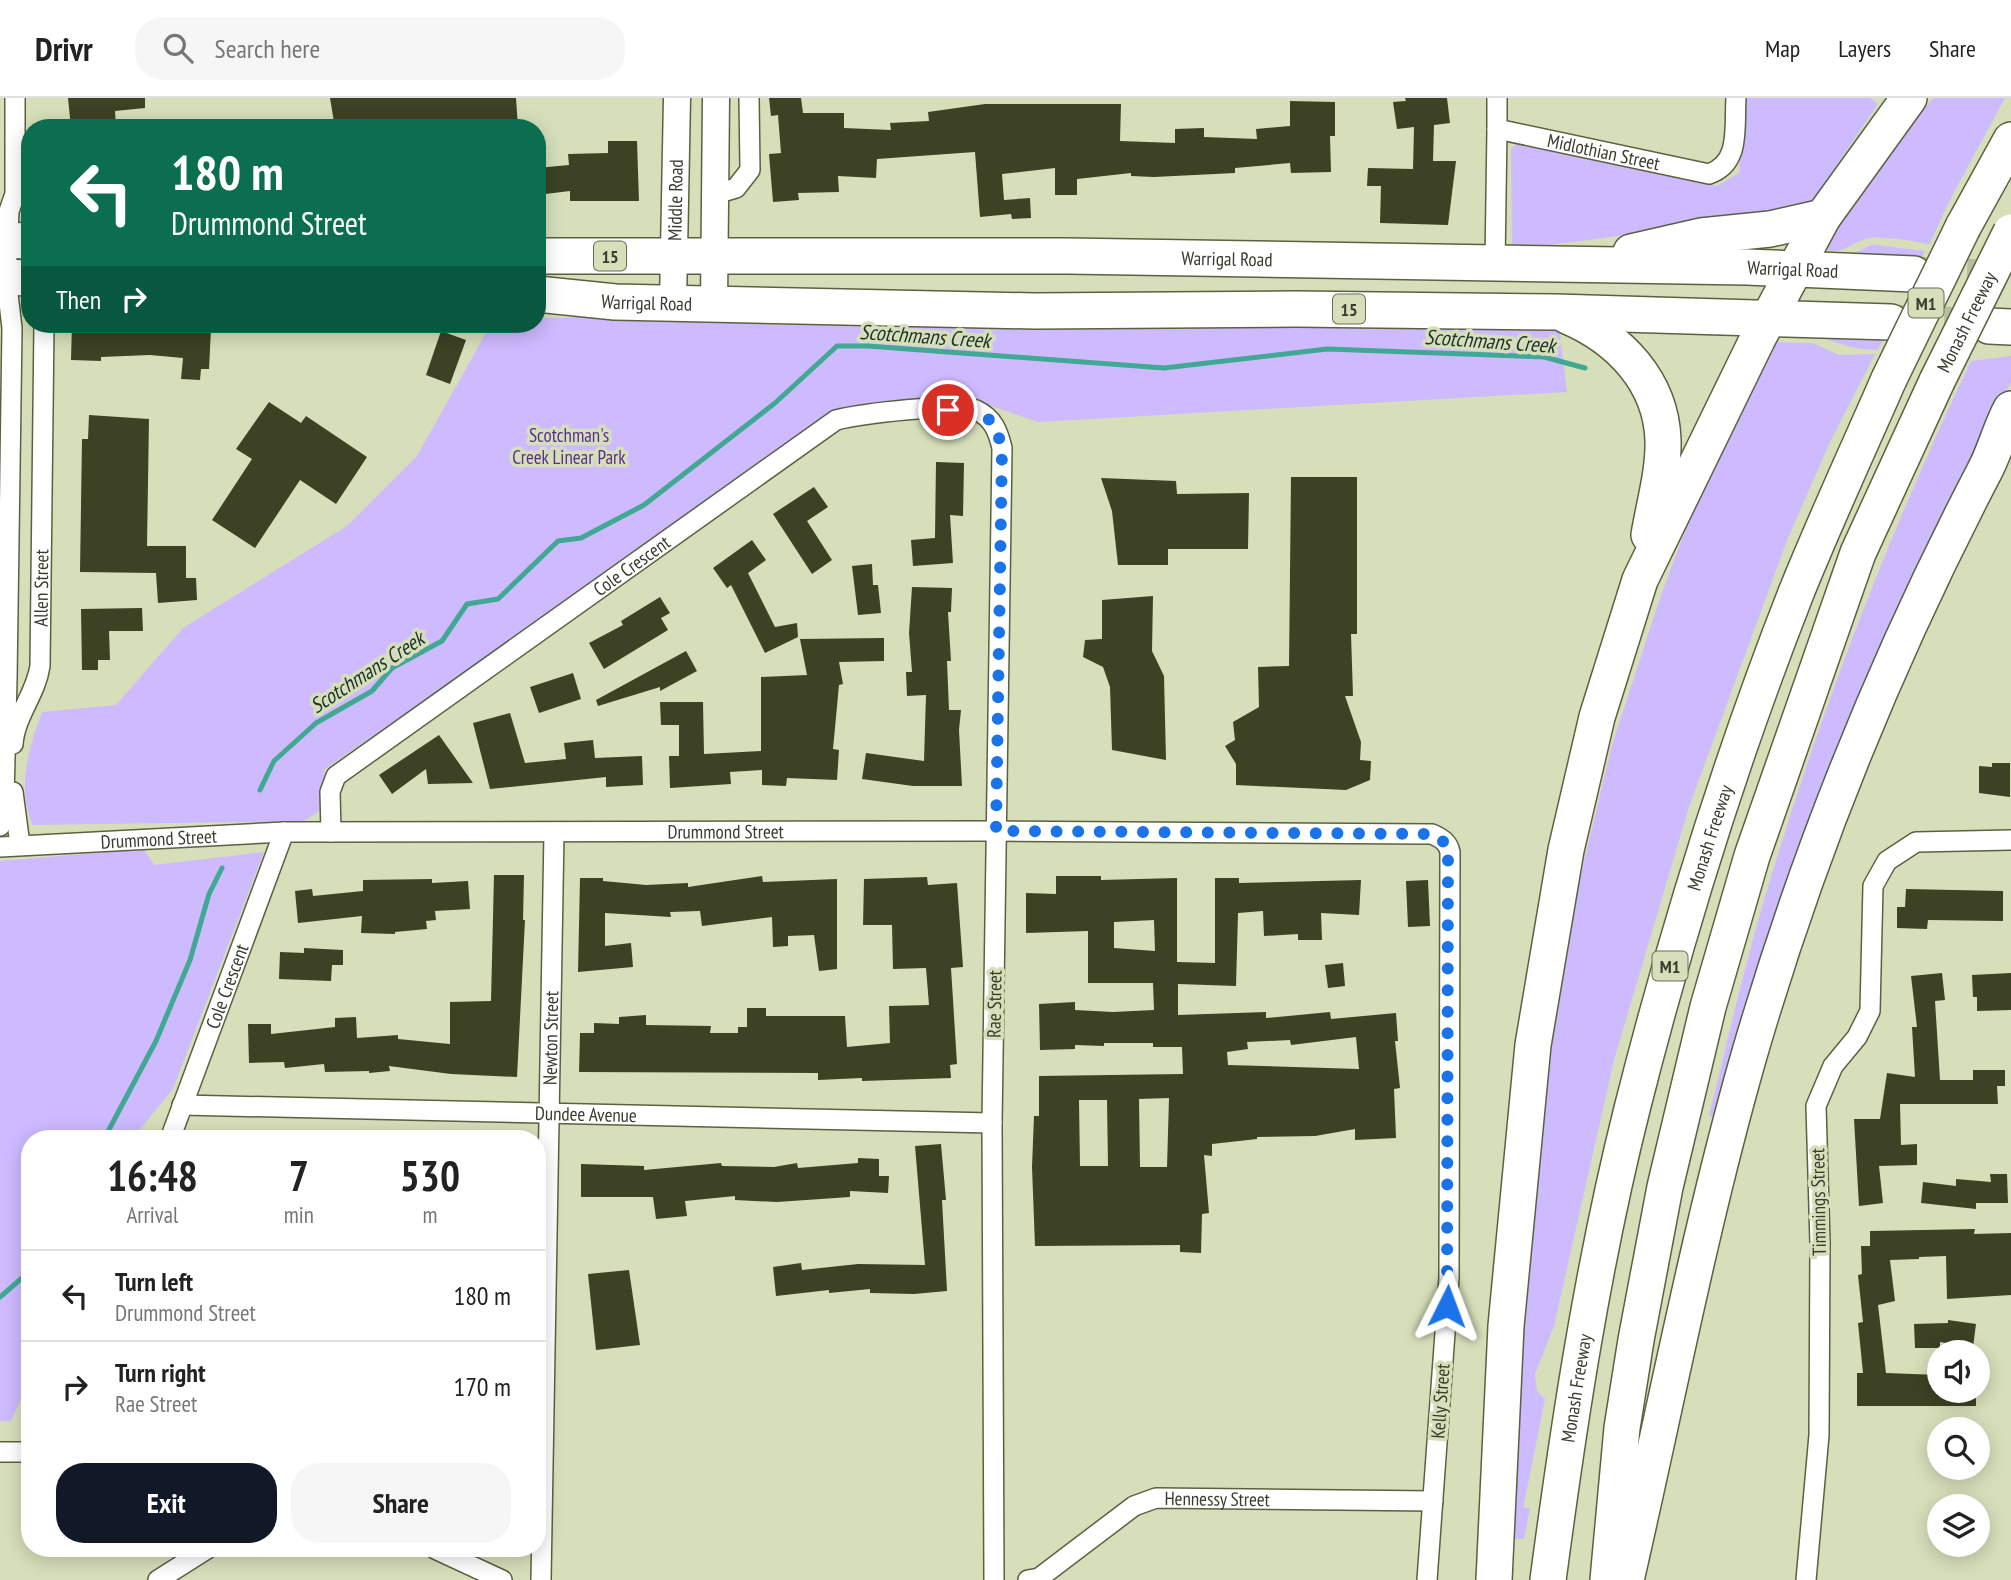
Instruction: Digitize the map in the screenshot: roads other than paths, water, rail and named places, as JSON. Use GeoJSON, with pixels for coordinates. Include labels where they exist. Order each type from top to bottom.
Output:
{"type":"FeatureCollection","features":[{"type":"Feature","properties":{"kind":"highway"},"geometry":{"type":"LineString","coordinates":[[1640,580],[1768,318],[1823,217],[1909,98]]}},
{"type":"Feature","properties":{"kind":"highway","name":"Monash Freeway"},"geometry":{"type":"LineString","coordinates":[[1548,1580],[1583,1338],[1631,1111],[1671,963],[1713,826],[1796,593],[1889,379],[1963,227],[2011,140]]}},
{"type":"Feature","properties":{"kind":"highway"},"geometry":{"type":"LineString","coordinates":[[1579,264],[1701,236],[1770,229],[1823,217]]}},
{"type":"Feature","properties":{"kind":"highway","name":"Monash Freeway"},"geometry":{"type":"LineString","coordinates":[[1608,1580],[1622,1428],[1665,1187],[1708,1007],[1756,843],[1858,554],[1937,382],[2011,232]]}},
{"type":"Feature","properties":{"kind":"highway","name":"Warrigal Road"},"geometry":{"type":"LineString","coordinates":[[546,256],[1019,255],[1579,264],[1914,274]]}},
{"type":"Feature","properties":{"kind":"highway","name":"Warrigal Road"},"geometry":{"type":"LineString","coordinates":[[546,294],[615,302],[1034,311],[1296,309],[1556,312],[1891,322]]}},
{"type":"Feature","properties":{"kind":"highway"},"geometry":{"type":"LineString","coordinates":[[1494,1580],[1506,1326],[1533,1045],[1566,850],[1597,718],[1640,580],[1662,463],[1663,441],[1655,402],[1645,380],[1621,348],[1590,326],[1556,312]]}},
{"type":"Feature","properties":{"kind":"highway"},"geometry":{"type":"LineString","coordinates":[[1626,1580],[1720,1164],[1775,972],[1826,824],[1870,712],[1911,616],[1999,458],[2011,409]]}},
{"type":"Feature","properties":{"kind":"street","name":"Allen Street"},"geometry":{"type":"LineString","coordinates":[[0,826],[4,797],[7,679],[12,277],[19,241],[9,211],[15,194],[15,98]]}},
{"type":"Feature","properties":{"kind":"street","name":"Middle Road"},"geometry":{"type":"LineString","coordinates":[[673,303],[677,98]]}},
{"type":"Feature","properties":{"kind":"street","name":"Middle Road"},"geometry":{"type":"LineString","coordinates":[[714,304],[716,98]]}},
{"type":"Feature","properties":{"kind":"street","name":"Middle Road"},"geometry":{"type":"LineString","coordinates":[[713,195],[736,188],[750,170],[749,98]]}},
{"type":"Feature","properties":{"kind":"street"},"geometry":{"type":"LineString","coordinates":[[1495,263],[1497,98]]}},
{"type":"Feature","properties":{"kind":"street","name":"Midlothian Street"},"geometry":{"type":"LineString","coordinates":[[1497,129],[1709,174],[1723,170],[1731,160],[1736,98]]}},
{"type":"Feature","properties":{"kind":"street","name":"Allen Street"},"geometry":{"type":"LineString","coordinates":[[10,846],[14,812],[13,736],[34,691],[41,657],[44,333]]}},
{"type":"Feature","properties":{"kind":"street","name":"Cole Crescent"},"geometry":{"type":"LineString","coordinates":[[331,832],[331,792],[336,776],[836,420],[863,413],[898,410],[974,409],[989,419],[997,429]]}},
{"type":"Feature","properties":{"kind":"street","name":"Rae Street"},"geometry":{"type":"LineString","coordinates":[[994,1580],[992,1123],[1002,448],[997,429]]}},
{"type":"Feature","properties":{"kind":"street","name":"Drummond Street"},"geometry":{"type":"LineString","coordinates":[[10,846],[284,832],[996,831],[1432,834],[1448,845]]}},
{"type":"Feature","properties":{"kind":"street","name":"Cole Crescent"},"geometry":{"type":"LineString","coordinates":[[173,1130],[284,832]]}},
{"type":"Feature","properties":{"kind":"street","name":"Newton Street"},"geometry":{"type":"LineString","coordinates":[[546,1348],[554,832]]}},
{"type":"Feature","properties":{"kind":"street","name":"Timmings Street"},"geometry":{"type":"LineString","coordinates":[[1806,1580],[1819,1435],[1820,1243],[1816,1105],[1833,1066],[1857,1037],[1870,1011],[1873,886],[1882,868],[1901,849],[1929,840],[2011,840]]}},
{"type":"Feature","properties":{"kind":"street","name":"Kelly Street"},"geometry":{"type":"LineString","coordinates":[[1427,1580],[1449,1278],[1448,845]]}},
{"type":"Feature","properties":{"kind":"street","name":"Dundee Avenue"},"geometry":{"type":"LineString","coordinates":[[182,1105],[992,1123]]}},
{"type":"Feature","properties":{"kind":"street"},"geometry":{"type":"LineString","coordinates":[[0,1452],[21,1452]]}},
{"type":"Feature","properties":{"kind":"street","name":"Hennessy Street"},"geometry":{"type":"LineString","coordinates":[[1028,1580],[1038,1578],[1134,1506],[1156,1497],[1433,1501]]}},
{"type":"Feature","properties":{"kind":"street"},"geometry":{"type":"LineString","coordinates":[[158,1580],[194,1557]]}},
{"type":"Feature","properties":{"kind":"street"},"geometry":{"type":"LineString","coordinates":[[452,1557],[502,1580]]}},
{"type":"Feature","properties":{"kind":"street","name":"Newton Street"},"geometry":{"type":"LineString","coordinates":[[541,1557],[541,1580]]}},
{"type":"Feature","properties":{"kind":"waterway","name":"Scotchmans Creek"},"geometry":{"type":"LineString","coordinates":[[260,790],[274,761],[316,723],[372,691],[392,668],[442,641],[467,604],[498,599],[558,541],[581,538],[644,505],[775,403],[837,346],[1164,368],[1327,349],[1544,357],[1585,368]]}},
{"type":"Feature","properties":{"kind":"waterway","name":"Scotchmans Creek"},"geometry":{"type":"LineString","coordinates":[[109,1130],[156,1041],[190,960],[209,894],[222,868]]}},
{"type":"Feature","properties":{"kind":"waterway","name":"Scotchmans Creek"},"geometry":{"type":"LineString","coordinates":[[0,1297],[21,1279]]}},
{"type":"Feature","properties":{"kind":"tunnel"},"geometry":{"type":"LineString","coordinates":[[1914,274],[2011,278]]}},
{"type":"Feature","properties":{"kind":"tunnel"},"geometry":{"type":"LineString","coordinates":[[1891,322],[1989,326]]}},
{"type":"Feature","properties":{"kind":"park label","name":"Scotchman's Creek Linear Park"},"geometry":{"type":"Point","coordinates":[569,446]}}]}
